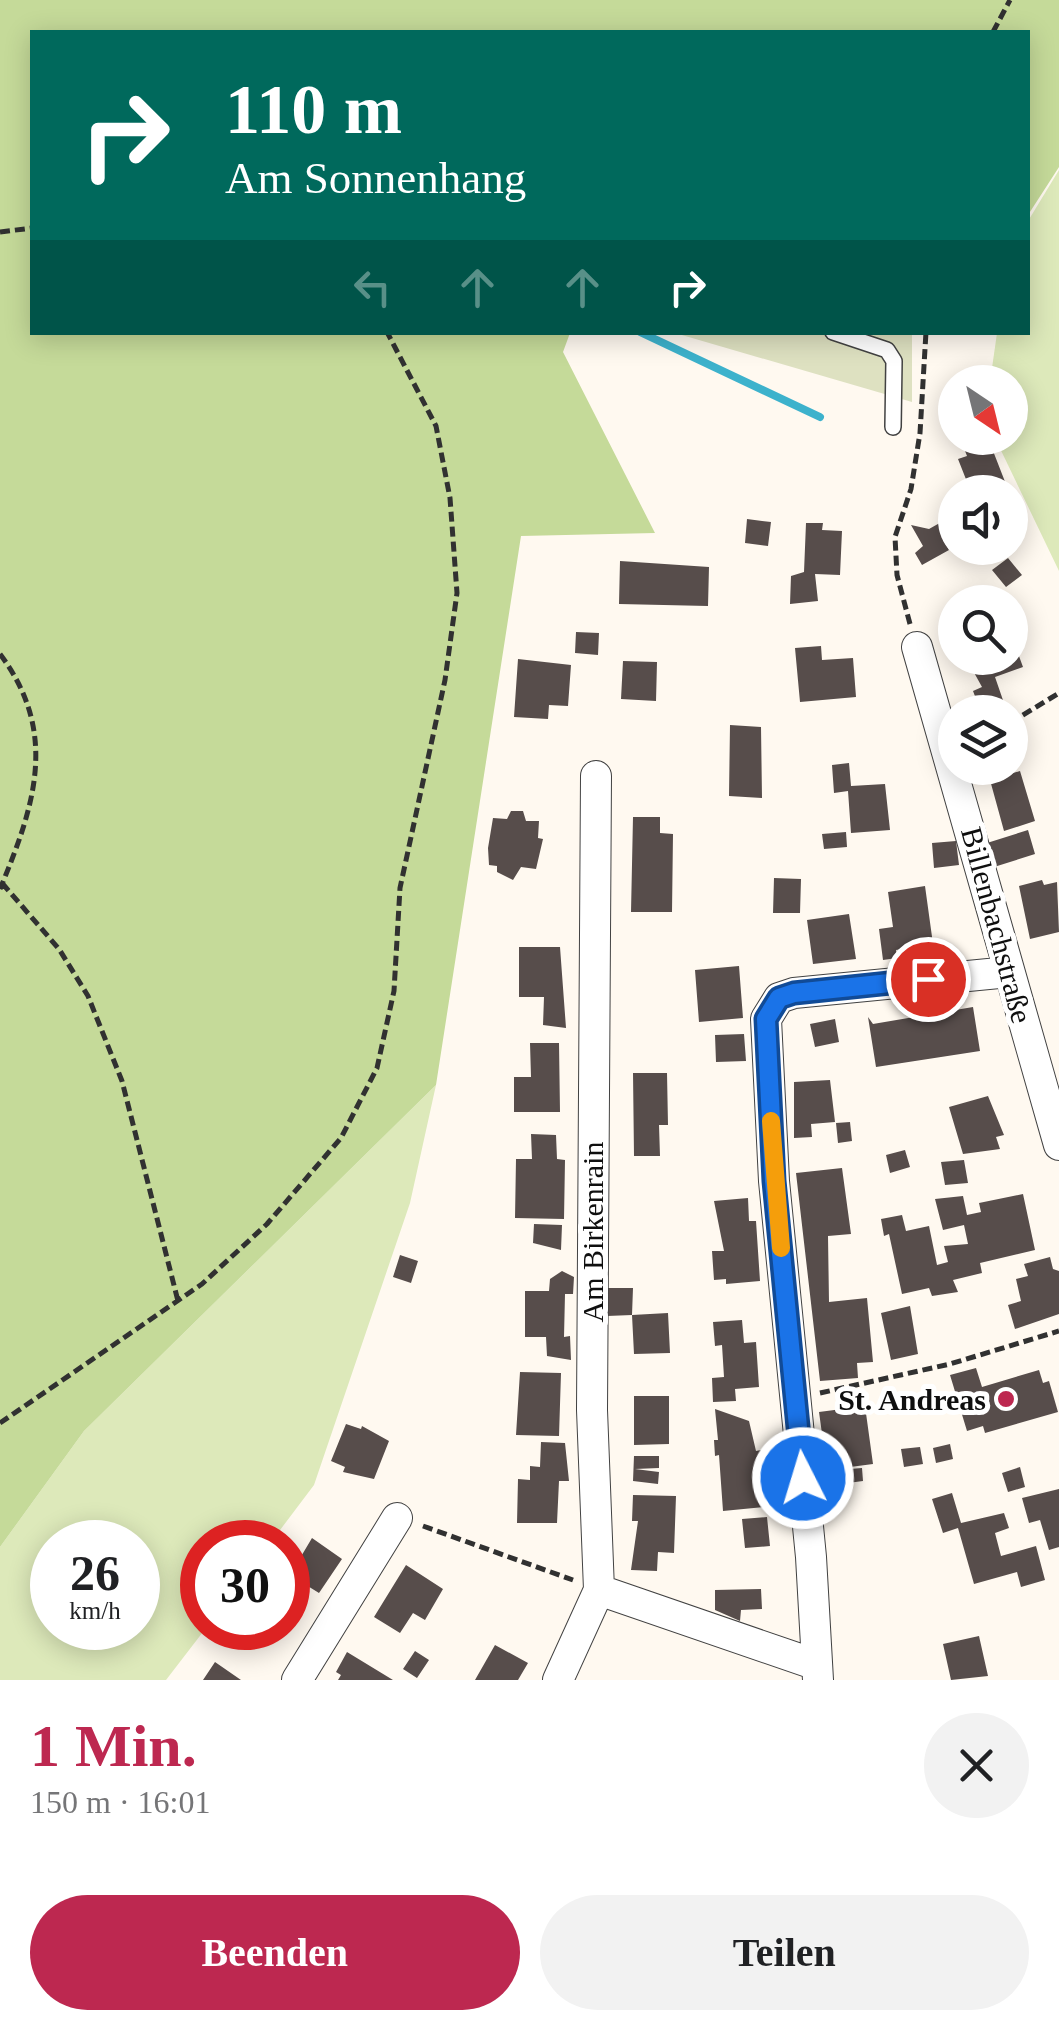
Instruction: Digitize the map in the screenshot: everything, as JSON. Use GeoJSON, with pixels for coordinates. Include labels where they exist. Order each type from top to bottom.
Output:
{"type":"FeatureCollection","features":[{"type":"Feature","properties":{"kind":"street","name":"Billenbachstraße"},"geometry":{"type":"LineString","coordinates":[[917,647],[1059,1145]]}},
{"type":"Feature","properties":{"kind":"street","name":"Am Birkenrain"},"geometry":{"type":"LineString","coordinates":[[558,1680],[599,1590],[592,1410],[596,776]]}},
{"type":"Feature","properties":{"kind":"street"},"geometry":{"type":"LineString","coordinates":[[599,1590],[817,1672],[774,1181],[766,1050],[771,1006],[794,993],[1008,972]]}},
{"type":"Feature","properties":{"kind":"street"},"geometry":{"type":"LineString","coordinates":[[296,1680],[397,1518]]}},
{"type":"Feature","properties":{"kind":"lane"},"geometry":{"type":"LineString","coordinates":[[841,335],[888,350],[894,361],[893,427]]}},
{"type":"Feature","properties":{"kind":"path"},"geometry":{"type":"LineString","coordinates":[[994,30],[1010,0]]}},
{"type":"Feature","properties":{"kind":"path"},"geometry":{"type":"LineString","coordinates":[[0,232],[30,228]]}},
{"type":"Feature","properties":{"kind":"path"},"geometry":{"type":"LineString","coordinates":[[0,1423],[178,1302],[266,1224],[341,1138],[370,1085],[387,1035],[400,888],[444,680],[457,593],[450,498],[436,426],[389,335]]}},
{"type":"Feature","properties":{"kind":"path"},"geometry":{"type":"LineString","coordinates":[[917,647],[897,575],[894,547],[920,433],[926,335]]}},
{"type":"Feature","properties":{"kind":"path"},"geometry":{"type":"LineString","coordinates":[[0,654],[27,699],[37,732],[30,804],[1,886],[58,949],[88,996],[122,1081],[178,1302]]}},
{"type":"Feature","properties":{"kind":"path"},"geometry":{"type":"LineString","coordinates":[[1028,712],[1059,693]]}},
{"type":"Feature","properties":{"kind":"path"},"geometry":{"type":"LineString","coordinates":[[796,1398],[950,1364],[1059,1331]]}},
{"type":"Feature","properties":{"kind":"path"},"geometry":{"type":"LineString","coordinates":[[397,1518],[599,1590]]}},
{"type":"Feature","properties":{"kind":"green space"},"geometry":{"type":"Polygon","coordinates":[[[0,0],[1059,0],[1059,167],[1030,212],[1030,30],[30,30],[30,335],[569,335],[563,352],[655,533],[521,536],[436,1085],[84,1431],[0,1547],[0,0]]]}},
{"type":"Feature","properties":{"kind":"green space"},"geometry":{"type":"Polygon","coordinates":[[[1059,170],[1059,571],[1028,507],[1028,475],[1013,475],[1003,455],[1028,455],[1028,365],[992,365],[997,335],[1030,335],[1030,218],[1059,170]]]}},
{"type":"Feature","properties":{"kind":"green space"},"geometry":{"type":"Polygon","coordinates":[[[682,335],[912,335],[912,402],[682,335]]]}},
{"type":"Feature","properties":{"kind":"green space"},"geometry":{"type":"Polygon","coordinates":[[[436,1085],[410,1203],[314,1485],[288,1520],[180,1520],[180,1650],[189,1650],[166,1680],[0,1680],[0,1547],[84,1431],[436,1085]]]}},
{"type":"Feature","properties":{"kind":"building"},"geometry":{"type":"Polygon","coordinates":[[[995,455],[1002,475],[964,475],[958,459],[995,455]]]}},
{"type":"Feature","properties":{"kind":"building"},"geometry":{"type":"Polygon","coordinates":[[[747,519],[771,522],[768,546],[745,543],[747,519]]]}},
{"type":"Feature","properties":{"kind":"building"},"geometry":{"type":"Polygon","coordinates":[[[806,523],[823,523],[822,530],[842,531],[840,575],[815,574],[818,601],[790,604],[791,576],[804,572],[806,523]]]}},
{"type":"Feature","properties":{"kind":"building"},"geometry":{"type":"Polygon","coordinates":[[[938,524],[938,556],[922,565],[915,553],[923,546],[911,525],[929,529],[938,524]]]}},
{"type":"Feature","properties":{"kind":"building"},"geometry":{"type":"Polygon","coordinates":[[[620,561],[709,567],[708,606],[619,604],[620,561]]]}},
{"type":"Feature","properties":{"kind":"building"},"geometry":{"type":"Polygon","coordinates":[[[999,565],[1014,565],[1022,575],[1004,585],[992,570],[999,565]]]}},
{"type":"Feature","properties":{"kind":"building"},"geometry":{"type":"Polygon","coordinates":[[[576,632],[599,633],[598,655],[575,653],[576,632]]]}},
{"type":"Feature","properties":{"kind":"building"},"geometry":{"type":"Polygon","coordinates":[[[821,646],[822,660],[853,658],[856,697],[800,702],[795,648],[821,646]]]}},
{"type":"Feature","properties":{"kind":"building"},"geometry":{"type":"Polygon","coordinates":[[[518,659],[571,665],[568,706],[549,705],[548,719],[514,717],[518,659]]]}},
{"type":"Feature","properties":{"kind":"building"},"geometry":{"type":"Polygon","coordinates":[[[623,661],[657,662],[656,701],[621,699],[623,661]]]}},
{"type":"Feature","properties":{"kind":"building"},"geometry":{"type":"Polygon","coordinates":[[[975,675],[1001,675],[995,677],[1001,695],[975,695],[973,691],[982,687],[975,675]]]}},
{"type":"Feature","properties":{"kind":"building"},"geometry":{"type":"Polygon","coordinates":[[[730,725],[761,727],[762,798],[729,796],[730,725]]]}},
{"type":"Feature","properties":{"kind":"building"},"geometry":{"type":"Polygon","coordinates":[[[849,763],[851,786],[885,784],[890,830],[851,833],[848,791],[834,793],[832,765],[849,763]]]}},
{"type":"Feature","properties":{"kind":"building"},"geometry":{"type":"Polygon","coordinates":[[[991,785],[1024,785],[1035,821],[1004,831],[991,785]]]}},
{"type":"Feature","properties":{"kind":"building"},"geometry":{"type":"Polygon","coordinates":[[[511,811],[523,811],[526,821],[539,821],[538,838],[543,839],[536,869],[521,867],[513,880],[497,872],[497,866],[489,865],[488,848],[493,818],[507,819],[511,811]]]}},
{"type":"Feature","properties":{"kind":"building"},"geometry":{"type":"Polygon","coordinates":[[[633,817],[660,817],[660,833],[673,834],[672,912],[631,912],[633,817]]]}},
{"type":"Feature","properties":{"kind":"building"},"geometry":{"type":"Polygon","coordinates":[[[1028,830],[1035,854],[994,867],[987,843],[1028,830]]]}},
{"type":"Feature","properties":{"kind":"building"},"geometry":{"type":"Polygon","coordinates":[[[846,832],[847,847],[824,849],[822,834],[846,832]]]}},
{"type":"Feature","properties":{"kind":"building"},"geometry":{"type":"Polygon","coordinates":[[[956,841],[959,865],[934,868],[932,843],[956,841]]]}},
{"type":"Feature","properties":{"kind":"building"},"geometry":{"type":"Polygon","coordinates":[[[774,878],[801,879],[800,913],[773,913],[774,878]]]}},
{"type":"Feature","properties":{"kind":"building"},"geometry":{"type":"Polygon","coordinates":[[[1042,880],[1044,885],[1057,882],[1059,932],[1030,939],[1019,886],[1042,880]]]}},
{"type":"Feature","properties":{"kind":"building"},"geometry":{"type":"Polygon","coordinates":[[[925,886],[933,944],[896,950],[897,958],[883,960],[879,929],[893,927],[888,892],[925,886]]]}},
{"type":"Feature","properties":{"kind":"building"},"geometry":{"type":"Polygon","coordinates":[[[849,914],[856,959],[813,964],[807,920],[849,914]]]}},
{"type":"Feature","properties":{"kind":"building"},"geometry":{"type":"Polygon","coordinates":[[[519,947],[560,947],[566,1028],[543,1025],[544,997],[519,997],[519,947]]]}},
{"type":"Feature","properties":{"kind":"building"},"geometry":{"type":"Polygon","coordinates":[[[739,966],[743,1018],[699,1022],[695,970],[739,966]]]}},
{"type":"Feature","properties":{"kind":"building"},"geometry":{"type":"Polygon","coordinates":[[[973,1007],[980,1051],[876,1067],[868,1017],[873,1024],[973,1007]]]}},
{"type":"Feature","properties":{"kind":"building"},"geometry":{"type":"Polygon","coordinates":[[[835,1019],[839,1042],[815,1047],[810,1024],[835,1019]]]}},
{"type":"Feature","properties":{"kind":"building"},"geometry":{"type":"Polygon","coordinates":[[[744,1034],[746,1061],[716,1062],[715,1035],[744,1034]]]}},
{"type":"Feature","properties":{"kind":"building"},"geometry":{"type":"Polygon","coordinates":[[[530,1043],[559,1043],[560,1112],[514,1112],[514,1077],[531,1077],[530,1043]]]}},
{"type":"Feature","properties":{"kind":"building"},"geometry":{"type":"Polygon","coordinates":[[[633,1073],[667,1073],[668,1125],[659,1125],[660,1156],[634,1156],[633,1073]]]}},
{"type":"Feature","properties":{"kind":"building"},"geometry":{"type":"Polygon","coordinates":[[[830,1080],[835,1122],[811,1124],[812,1137],[794,1138],[794,1082],[830,1080]]]}},
{"type":"Feature","properties":{"kind":"building"},"geometry":{"type":"Polygon","coordinates":[[[988,1096],[1004,1135],[996,1137],[1000,1149],[963,1154],[949,1107],[988,1096]]]}},
{"type":"Feature","properties":{"kind":"building"},"geometry":{"type":"Polygon","coordinates":[[[850,1122],[852,1141],[838,1143],[836,1123],[850,1122]]]}},
{"type":"Feature","properties":{"kind":"building"},"geometry":{"type":"Polygon","coordinates":[[[531,1134],[556,1135],[557,1159],[565,1160],[564,1219],[515,1218],[516,1159],[532,1159],[531,1134]]]}},
{"type":"Feature","properties":{"kind":"building"},"geometry":{"type":"Polygon","coordinates":[[[905,1150],[910,1167],[890,1173],[886,1155],[905,1150]]]}},
{"type":"Feature","properties":{"kind":"building"},"geometry":{"type":"Polygon","coordinates":[[[964,1160],[968,1183],[945,1185],[941,1162],[964,1160]]]}},
{"type":"Feature","properties":{"kind":"building"},"geometry":{"type":"Polygon","coordinates":[[[842,1168],[851,1234],[828,1236],[829,1302],[867,1298],[873,1362],[857,1363],[858,1378],[820,1381],[796,1173],[842,1168]]]}},
{"type":"Feature","properties":{"kind":"building"},"geometry":{"type":"Polygon","coordinates":[[[1023,1194],[1035,1250],[980,1263],[982,1273],[953,1280],[958,1292],[932,1296],[929,1288],[902,1294],[889,1234],[884,1236],[881,1219],[902,1215],[906,1231],[929,1226],[937,1265],[948,1262],[944,1246],[968,1244],[964,1225],[943,1230],[935,1199],[963,1196],[967,1215],[981,1212],[979,1203],[1023,1194]]]}},
{"type":"Feature","properties":{"kind":"building"},"geometry":{"type":"Polygon","coordinates":[[[748,1198],[749,1221],[756,1221],[760,1281],[726,1284],[726,1279],[714,1280],[712,1251],[724,1251],[714,1201],[748,1198]]]}},
{"type":"Feature","properties":{"kind":"building"},"geometry":{"type":"Polygon","coordinates":[[[534,1224],[562,1225],[561,1250],[533,1243],[534,1224]]]}},
{"type":"Feature","properties":{"kind":"building"},"geometry":{"type":"Polygon","coordinates":[[[400,1255],[418,1261],[411,1283],[393,1277],[400,1255]]]}},
{"type":"Feature","properties":{"kind":"building"},"geometry":{"type":"Polygon","coordinates":[[[1050,1257],[1053,1269],[1059,1271],[1059,1314],[1015,1329],[1008,1305],[1021,1301],[1016,1279],[1028,1276],[1024,1264],[1050,1257]]]}},
{"type":"Feature","properties":{"kind":"building"},"geometry":{"type":"Polygon","coordinates":[[[562,1271],[574,1277],[573,1294],[565,1294],[564,1337],[570,1336],[571,1360],[547,1356],[546,1337],[525,1337],[525,1291],[549,1291],[550,1279],[562,1271]]]}},
{"type":"Feature","properties":{"kind":"building"},"geometry":{"type":"Polygon","coordinates":[[[606,1288],[633,1288],[632,1315],[607,1316],[606,1288]]]}},
{"type":"Feature","properties":{"kind":"building"},"geometry":{"type":"Polygon","coordinates":[[[910,1306],[918,1354],[891,1360],[881,1313],[910,1306]]]}},
{"type":"Feature","properties":{"kind":"building"},"geometry":{"type":"Polygon","coordinates":[[[668,1313],[670,1353],[634,1354],[632,1315],[668,1313]]]}},
{"type":"Feature","properties":{"kind":"building"},"geometry":{"type":"Polygon","coordinates":[[[742,1320],[744,1343],[756,1342],[759,1387],[735,1389],[736,1401],[713,1402],[712,1378],[724,1377],[722,1345],[715,1346],[713,1322],[742,1320]]]}},
{"type":"Feature","properties":{"kind":"building","name":"St. Andreas"},"geometry":{"type":"Polygon","coordinates":[[[976,1368],[982,1387],[1039,1370],[1043,1383],[1049,1381],[1058,1412],[985,1433],[983,1426],[967,1431],[950,1375],[976,1368]]]}},
{"type":"Feature","properties":{"kind":"building"},"geometry":{"type":"Polygon","coordinates":[[[520,1372],[561,1373],[559,1436],[516,1435],[520,1372]]]}},
{"type":"Feature","properties":{"kind":"building"},"geometry":{"type":"Polygon","coordinates":[[[634,1396],[669,1396],[669,1444],[634,1445],[634,1396]]]}},
{"type":"Feature","properties":{"kind":"building"},"geometry":{"type":"Polygon","coordinates":[[[865,1406],[873,1464],[827,1470],[819,1412],[865,1406]]]}},
{"type":"Feature","properties":{"kind":"building"},"geometry":{"type":"Polygon","coordinates":[[[715,1409],[749,1421],[756,1451],[761,1450],[765,1507],[723,1511],[719,1455],[715,1456],[715,1409]]]}},
{"type":"Feature","properties":{"kind":"building"},"geometry":{"type":"Polygon","coordinates":[[[346,1424],[361,1429],[362,1426],[389,1441],[374,1479],[343,1472],[345,1467],[331,1461],[346,1424]]]}},
{"type":"Feature","properties":{"kind":"building"},"geometry":{"type":"Polygon","coordinates":[[[541,1442],[565,1443],[569,1481],[559,1481],[557,1523],[517,1523],[518,1479],[530,1480],[530,1466],[540,1467],[541,1442]]]}},
{"type":"Feature","properties":{"kind":"building"},"geometry":{"type":"Polygon","coordinates":[[[950,1444],[953,1459],[936,1463],[933,1448],[950,1444]]]}},
{"type":"Feature","properties":{"kind":"building"},"geometry":{"type":"Polygon","coordinates":[[[920,1447],[923,1464],[904,1467],[901,1449],[920,1447]]]}},
{"type":"Feature","properties":{"kind":"building"},"geometry":{"type":"Polygon","coordinates":[[[634,1456],[659,1456],[659,1468],[635,1469],[659,1472],[658,1484],[633,1481],[634,1456]]]}},
{"type":"Feature","properties":{"kind":"building"},"geometry":{"type":"Polygon","coordinates":[[[1020,1467],[1025,1487],[1008,1492],[1002,1473],[1020,1467]]]}},
{"type":"Feature","properties":{"kind":"building"},"geometry":{"type":"Polygon","coordinates":[[[862,1468],[863,1481],[840,1484],[838,1470],[862,1468]]]}},
{"type":"Feature","properties":{"kind":"building"},"geometry":{"type":"Polygon","coordinates":[[[1059,1489],[1059,1547],[1049,1550],[1040,1520],[1029,1523],[1022,1498],[1059,1489]]]}},
{"type":"Feature","properties":{"kind":"building"},"geometry":{"type":"Polygon","coordinates":[[[952,1493],[961,1523],[1004,1513],[1009,1528],[995,1533],[1001,1556],[1036,1546],[1045,1580],[1021,1587],[1017,1572],[974,1584],[958,1528],[943,1533],[932,1499],[952,1493]]]}},
{"type":"Feature","properties":{"kind":"building"},"geometry":{"type":"Polygon","coordinates":[[[633,1495],[676,1496],[674,1553],[658,1552],[657,1571],[631,1570],[638,1521],[632,1521],[633,1495]]]}},
{"type":"Feature","properties":{"kind":"building"},"geometry":{"type":"Polygon","coordinates":[[[767,1517],[770,1546],[745,1548],[742,1519],[767,1517]]]}},
{"type":"Feature","properties":{"kind":"building"},"geometry":{"type":"Polygon","coordinates":[[[312,1538],[342,1559],[319,1593],[310,1587],[312,1538]]]}},
{"type":"Feature","properties":{"kind":"building"},"geometry":{"type":"Polygon","coordinates":[[[406,1565],[443,1589],[425,1620],[413,1613],[400,1633],[374,1617],[406,1565]]]}},
{"type":"Feature","properties":{"kind":"building"},"geometry":{"type":"Polygon","coordinates":[[[761,1589],[762,1609],[741,1610],[740,1621],[715,1610],[715,1590],[761,1589]]]}},
{"type":"Feature","properties":{"kind":"building"},"geometry":{"type":"Polygon","coordinates":[[[979,1636],[988,1676],[951,1680],[943,1644],[979,1636]]]}},
{"type":"Feature","properties":{"kind":"building"},"geometry":{"type":"Polygon","coordinates":[[[495,1645],[528,1663],[518,1680],[475,1680],[495,1645]]]}},
{"type":"Feature","properties":{"kind":"building"},"geometry":{"type":"Polygon","coordinates":[[[415,1651],[429,1660],[417,1678],[403,1669],[415,1651]]]}},
{"type":"Feature","properties":{"kind":"building"},"geometry":{"type":"Polygon","coordinates":[[[347,1652],[393,1680],[338,1680],[341,1675],[336,1672],[347,1652]]]}},
{"type":"Feature","properties":{"kind":"building"},"geometry":{"type":"Polygon","coordinates":[[[215,1662],[241,1680],[203,1680],[215,1662]]]}},
{"type":"Feature","properties":{"kind":"waterway"},"geometry":{"type":"LineString","coordinates":[[646,335],[820,417]]}},
{"type":"Feature","properties":{"kind":"slow traffic"},"geometry":{"type":"LineString","coordinates":[[771,1121],[781,1248]]}},
{"type":"Feature","properties":{"kind":"place","name":"St. Andreas"},"geometry":{"type":"Point","coordinates":[1006,1399]}},
{"type":"Feature","properties":{"kind":"route"},"geometry":{"type":"LineString","coordinates":[[803,1478],[774,1181],[766,1019],[779,998],[794,993],[928,979]]}}]}
